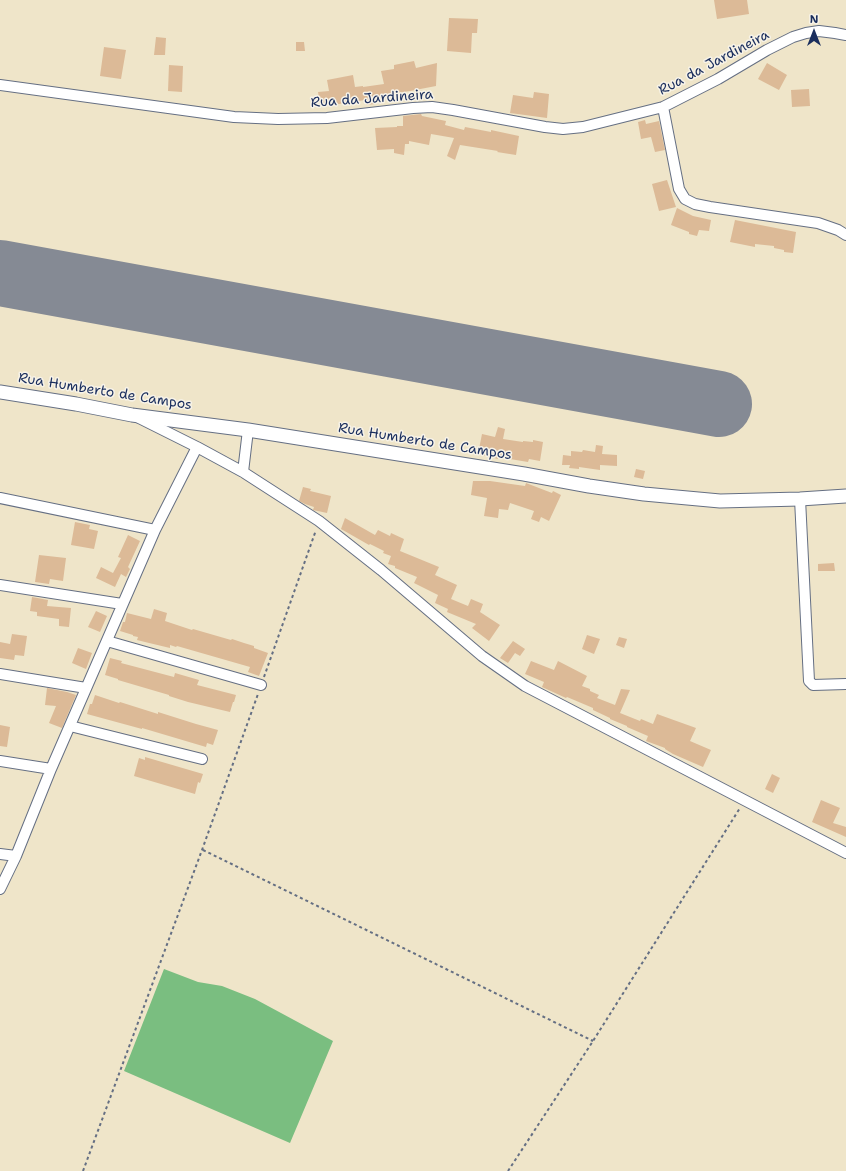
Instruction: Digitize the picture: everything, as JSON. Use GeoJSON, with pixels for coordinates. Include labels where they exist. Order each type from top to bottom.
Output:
{"type":"FeatureCollection","features":[{"type":"Feature","properties":{"kind":"street","name":"Rua da Jardineira"},"geometry":{"type":"LineString","coordinates":[[0,85],[234,117],[278,119],[327,118],[432,107],[563,129],[584,127],[663,107],[718,79],[767,50],[793,37],[819,31],[835,32],[846,35]]}},
{"type":"Feature","properties":{"kind":"street"},"geometry":{"type":"LineString","coordinates":[[663,107],[679,188],[685,199],[695,204],[710,207],[818,223],[838,230],[846,235]]}},
{"type":"Feature","properties":{"kind":"street","name":"Rua Humberto de Campos"},"geometry":{"type":"LineString","coordinates":[[0,392],[76,404],[132,415],[248,430],[644,494],[720,501],[846,496]]}},
{"type":"Feature","properties":{"kind":"street"},"geometry":{"type":"LineString","coordinates":[[132,415],[197,447],[243,472],[319,521],[381,570],[482,656],[524,686],[846,853]]}},
{"type":"Feature","properties":{"kind":"street"},"geometry":{"type":"LineString","coordinates":[[243,472],[248,430]]}},
{"type":"Feature","properties":{"kind":"street"},"geometry":{"type":"LineString","coordinates":[[0,889],[16,856],[50,769],[122,604],[155,530],[197,447]]}},
{"type":"Feature","properties":{"kind":"street"},"geometry":{"type":"LineString","coordinates":[[0,498],[155,530]]}},
{"type":"Feature","properties":{"kind":"street"},"geometry":{"type":"LineString","coordinates":[[800,499],[809,681],[813,685],[846,684]]}},
{"type":"Feature","properties":{"kind":"street"},"geometry":{"type":"LineString","coordinates":[[0,585],[122,604]]}},
{"type":"Feature","properties":{"kind":"street"},"geometry":{"type":"LineString","coordinates":[[107,641],[261,685]]}},
{"type":"Feature","properties":{"kind":"street"},"geometry":{"type":"LineString","coordinates":[[0,674],[86,688]]}},
{"type":"Feature","properties":{"kind":"street"},"geometry":{"type":"LineString","coordinates":[[70,726],[202,759]]}},
{"type":"Feature","properties":{"kind":"street"},"geometry":{"type":"LineString","coordinates":[[0,761],[50,769]]}},
{"type":"Feature","properties":{"kind":"street"},"geometry":{"type":"LineString","coordinates":[[0,854],[16,856]]}},
{"type":"Feature","properties":{"kind":"path"},"geometry":{"type":"LineString","coordinates":[[83,1171],[202,850],[319,521]]}},
{"type":"Feature","properties":{"kind":"path"},"geometry":{"type":"LineString","coordinates":[[508,1171],[593,1041],[745,800]]}},
{"type":"Feature","properties":{"kind":"path"},"geometry":{"type":"LineString","coordinates":[[202,850],[593,1041]]}},
{"type":"Feature","properties":{"kind":"green space"},"geometry":{"type":"Polygon","coordinates":[[[164,969],[198,982],[222,986],[255,999],[333,1041],[290,1143],[124,1071],[164,969]]]}},
{"type":"Feature","properties":{"kind":"building"},"geometry":{"type":"Polygon","coordinates":[[[714,0],[747,0],[749,14],[717,19],[714,0]]]}},
{"type":"Feature","properties":{"kind":"building"},"geometry":{"type":"Polygon","coordinates":[[[449,18],[478,19],[477,33],[472,33],[471,53],[447,51],[449,18]]]}},
{"type":"Feature","properties":{"kind":"building"},"geometry":{"type":"Polygon","coordinates":[[[156,37],[166,38],[165,55],[154,55],[156,37]]]}},
{"type":"Feature","properties":{"kind":"building"},"geometry":{"type":"Polygon","coordinates":[[[296,42],[304,42],[305,51],[296,51],[296,42]]]}},
{"type":"Feature","properties":{"kind":"building"},"geometry":{"type":"Polygon","coordinates":[[[104,47],[126,50],[121,79],[100,76],[104,47]]]}},
{"type":"Feature","properties":{"kind":"building"},"geometry":{"type":"Polygon","coordinates":[[[414,61],[416,68],[437,63],[436,86],[374,99],[375,104],[366,105],[365,100],[326,106],[326,103],[320,103],[318,92],[329,91],[327,80],[353,75],[355,87],[384,84],[381,71],[394,69],[394,65],[414,61]]]}},
{"type":"Feature","properties":{"kind":"building"},"geometry":{"type":"Polygon","coordinates":[[[767,63],[787,75],[779,90],[758,79],[767,63]]]}},
{"type":"Feature","properties":{"kind":"building"},"geometry":{"type":"Polygon","coordinates":[[[169,65],[183,66],[182,92],[168,91],[169,65]]]}},
{"type":"Feature","properties":{"kind":"building"},"geometry":{"type":"Polygon","coordinates":[[[809,89],[810,106],[792,107],[791,90],[809,89]]]}},
{"type":"Feature","properties":{"kind":"building"},"geometry":{"type":"Polygon","coordinates":[[[534,92],[549,94],[547,118],[510,113],[513,95],[533,98],[534,92]]]}},
{"type":"Feature","properties":{"kind":"building"},"geometry":{"type":"Polygon","coordinates":[[[421,114],[422,116],[446,121],[445,125],[464,130],[465,127],[491,132],[491,130],[519,136],[516,155],[460,145],[455,160],[447,156],[454,138],[431,134],[429,145],[409,141],[409,144],[405,144],[404,155],[394,153],[394,149],[377,150],[375,128],[403,126],[403,116],[421,114]]]}},
{"type":"Feature","properties":{"kind":"building"},"geometry":{"type":"Polygon","coordinates":[[[645,120],[646,124],[659,121],[665,150],[655,152],[651,137],[641,139],[638,122],[645,120]]]}},
{"type":"Feature","properties":{"kind":"building"},"geometry":{"type":"Polygon","coordinates":[[[667,180],[676,207],[659,211],[652,184],[667,180]]]}},
{"type":"Feature","properties":{"kind":"building"},"geometry":{"type":"Polygon","coordinates":[[[677,208],[693,216],[711,220],[709,231],[699,230],[697,236],[689,234],[689,232],[671,225],[677,208]]]}},
{"type":"Feature","properties":{"kind":"building"},"geometry":{"type":"Polygon","coordinates":[[[735,220],[796,232],[793,253],[784,252],[784,250],[774,248],[774,246],[755,244],[755,247],[730,242],[735,220]]]}},
{"type":"Feature","properties":{"kind":"building"},"geometry":{"type":"Polygon","coordinates":[[[498,427],[505,429],[503,439],[523,442],[533,442],[533,440],[543,442],[540,461],[529,459],[528,462],[498,457],[498,459],[478,454],[482,434],[495,437],[498,427]]]}},
{"type":"Feature","properties":{"kind":"building"},"geometry":{"type":"Polygon","coordinates":[[[596,445],[603,446],[602,454],[617,455],[617,466],[600,465],[600,470],[579,467],[579,469],[569,468],[570,465],[562,465],[563,455],[571,456],[571,451],[582,452],[583,450],[595,452],[596,445]]]}},
{"type":"Feature","properties":{"kind":"building"},"geometry":{"type":"Polygon","coordinates":[[[636,469],[645,471],[643,479],[634,477],[636,469]]]}},
{"type":"Feature","properties":{"kind":"building"},"geometry":{"type":"Polygon","coordinates":[[[473,481],[490,481],[525,486],[526,483],[561,495],[549,521],[541,517],[539,522],[531,519],[534,511],[510,503],[508,510],[499,509],[498,518],[484,516],[487,498],[471,495],[473,481]]]}},
{"type":"Feature","properties":{"kind":"building"},"geometry":{"type":"Polygon","coordinates":[[[303,487],[311,489],[310,491],[331,496],[327,513],[313,510],[314,507],[299,501],[303,487]]]}},
{"type":"Feature","properties":{"kind":"building"},"geometry":{"type":"Polygon","coordinates":[[[345,518],[375,535],[378,530],[390,536],[391,533],[404,539],[400,551],[439,567],[435,575],[457,585],[451,599],[468,606],[471,599],[483,604],[480,612],[500,625],[489,641],[472,628],[476,624],[447,612],[448,609],[435,603],[438,595],[414,583],[417,577],[388,564],[391,556],[341,529],[345,518]]]}},
{"type":"Feature","properties":{"kind":"building"},"geometry":{"type":"Polygon","coordinates":[[[75,522],[90,525],[89,529],[98,531],[94,549],[71,545],[75,522]]]}},
{"type":"Feature","properties":{"kind":"building"},"geometry":{"type":"Polygon","coordinates":[[[128,535],[140,541],[128,567],[130,569],[126,577],[121,574],[115,587],[96,578],[101,567],[113,573],[121,558],[118,557],[128,535]]]}},
{"type":"Feature","properties":{"kind":"building"},"geometry":{"type":"Polygon","coordinates":[[[39,555],[66,558],[63,581],[50,579],[49,584],[35,582],[39,555]]]}},
{"type":"Feature","properties":{"kind":"building"},"geometry":{"type":"Polygon","coordinates":[[[834,563],[835,571],[818,571],[818,564],[834,563]]]}},
{"type":"Feature","properties":{"kind":"building"},"geometry":{"type":"Polygon","coordinates":[[[32,597],[48,600],[47,606],[71,608],[69,627],[59,626],[59,619],[37,616],[37,612],[30,611],[32,597]]]}},
{"type":"Feature","properties":{"kind":"building"},"geometry":{"type":"Polygon","coordinates":[[[154,609],[167,613],[165,621],[192,630],[232,639],[254,646],[254,648],[268,653],[259,676],[248,672],[250,667],[177,646],[170,645],[170,648],[137,640],[138,637],[120,631],[123,622],[125,622],[127,613],[151,619],[154,609]]]}},
{"type":"Feature","properties":{"kind":"building"},"geometry":{"type":"Polygon","coordinates":[[[96,611],[107,616],[100,632],[88,627],[96,611]]]}},
{"type":"Feature","properties":{"kind":"building"},"geometry":{"type":"Polygon","coordinates":[[[12,634],[27,636],[24,656],[15,655],[14,660],[0,658],[0,642],[10,644],[12,634]]]}},
{"type":"Feature","properties":{"kind":"building"},"geometry":{"type":"Polygon","coordinates":[[[587,635],[600,639],[594,654],[582,649],[587,635]]]}},
{"type":"Feature","properties":{"kind":"building"},"geometry":{"type":"Polygon","coordinates":[[[619,637],[627,639],[624,648],[616,645],[619,637]]]}},
{"type":"Feature","properties":{"kind":"building"},"geometry":{"type":"Polygon","coordinates":[[[513,641],[525,649],[520,656],[515,653],[508,663],[500,658],[513,641]]]}},
{"type":"Feature","properties":{"kind":"building"},"geometry":{"type":"Polygon","coordinates":[[[78,648],[92,653],[86,669],[72,663],[78,648]]]}},
{"type":"Feature","properties":{"kind":"building"},"geometry":{"type":"Polygon","coordinates":[[[110,658],[122,661],[121,663],[174,677],[175,673],[199,680],[197,685],[236,695],[230,712],[188,702],[105,675],[110,658]]]}},
{"type":"Feature","properties":{"kind":"building"},"geometry":{"type":"Polygon","coordinates":[[[531,661],[554,670],[558,661],[587,676],[582,686],[599,695],[597,698],[615,705],[621,689],[630,690],[620,713],[640,721],[641,719],[653,724],[657,714],[696,728],[690,741],[711,750],[703,767],[673,754],[665,748],[646,741],[648,736],[610,719],[593,710],[593,708],[542,687],[544,682],[525,674],[531,661]]]}},
{"type":"Feature","properties":{"kind":"building"},"geometry":{"type":"Polygon","coordinates":[[[47,688],[76,695],[62,728],[49,723],[56,706],[45,705],[47,688]]]}},
{"type":"Feature","properties":{"kind":"building"},"geometry":{"type":"Polygon","coordinates":[[[95,695],[218,730],[213,745],[207,743],[206,747],[142,728],[87,714],[95,695]]]}},
{"type":"Feature","properties":{"kind":"building"},"geometry":{"type":"Polygon","coordinates":[[[0,725],[10,727],[7,747],[0,746],[0,725]]]}},
{"type":"Feature","properties":{"kind":"building"},"geometry":{"type":"Polygon","coordinates":[[[145,757],[203,774],[200,783],[198,782],[195,794],[134,776],[139,758],[145,760],[145,757]]]}},
{"type":"Feature","properties":{"kind":"building"},"geometry":{"type":"Polygon","coordinates":[[[772,774],[780,778],[773,793],[765,789],[772,774]]]}},
{"type":"Feature","properties":{"kind":"building"},"geometry":{"type":"Polygon","coordinates":[[[821,800],[840,808],[833,823],[846,827],[846,837],[812,822],[821,800]]]}},
{"type":"Feature","properties":{"kind":"runway"},"geometry":{"type":"LineString","coordinates":[[0,273],[719,404]]}}]}
